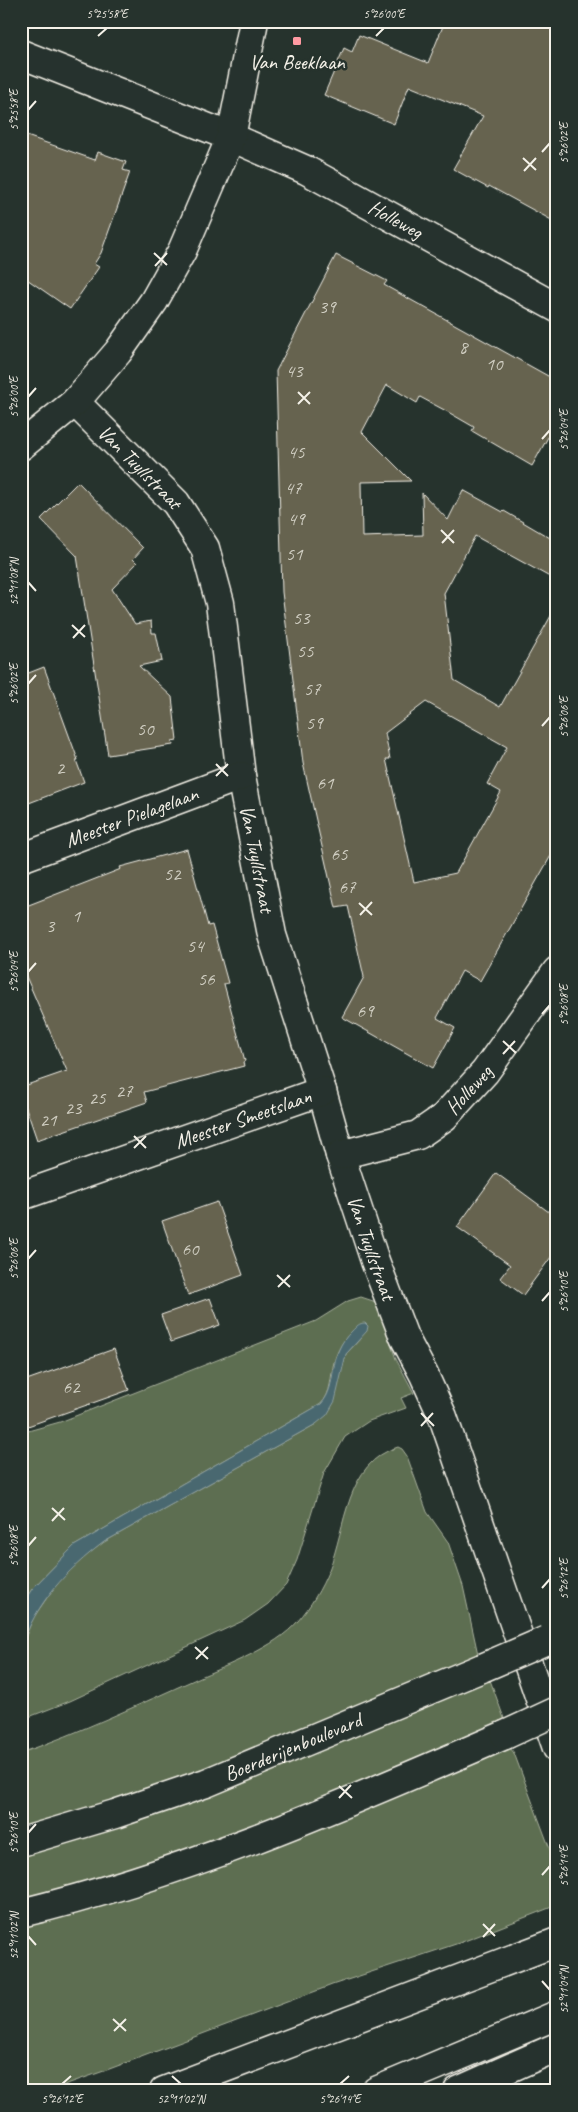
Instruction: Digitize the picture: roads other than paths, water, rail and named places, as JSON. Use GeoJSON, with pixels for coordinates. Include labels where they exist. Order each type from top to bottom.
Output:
{"type":"FeatureCollection","features":[{"type":"Feature","properties":{"kind":"main road"},"geometry":{"type":"LineString","coordinates":[[21,446],[75,402],[118,352],[154,301],[182,251],[231,137],[254,21]]}},
{"type":"Feature","properties":{"kind":"main road"},"geometry":{"type":"LineString","coordinates":[[21,54],[231,137]]}},
{"type":"Feature","properties":{"kind":"main road","name":"Holleweg"},"geometry":{"type":"LineString","coordinates":[[231,137],[306,170],[557,308]]}},
{"type":"Feature","properties":{"kind":"main road","name":"Van Tuyllstraat"},"geometry":{"type":"LineString","coordinates":[[75,402],[176,503],[205,548],[220,604],[241,776],[272,935],[375,1261],[404,1337],[443,1417],[557,1748]]}},
{"type":"Feature","properties":{"kind":"main road","name":"Meester Pielagelaan"},"geometry":{"type":"LineString","coordinates":[[21,858],[241,776]]}},
{"type":"Feature","properties":{"kind":"main road","name":"Holleweg"},"geometry":{"type":"LineString","coordinates":[[340,1155],[418,1135],[444,1117],[485,1072],[557,971]]}},
{"type":"Feature","properties":{"kind":"main road","name":"Meester Smeetslaan"},"geometry":{"type":"LineString","coordinates":[[21,1196],[322,1091]]}},
{"type":"Feature","properties":{"kind":"main road","name":"Boerderijenboulevard"},"geometry":{"type":"LineString","coordinates":[[21,1842],[206,1784],[552,1637]]}},
{"type":"Feature","properties":{"kind":"main road"},"geometry":{"type":"LineString","coordinates":[[21,1913],[126,1884],[221,1852],[319,1815],[557,1711]]}},
{"type":"Feature","properties":{"kind":"main road"},"geometry":{"type":"LineString","coordinates":[[164,2091],[557,1942]]}},
{"type":"Feature","properties":{"kind":"main road"},"geometry":{"type":"LineString","coordinates":[[376,2091],[557,2014]]}},
{"type":"Feature","properties":{"kind":"main road"},"geometry":{"type":"LineString","coordinates":[[458,2091],[557,2048]]}},
{"type":"Feature","properties":{"kind":"water"},"geometry":{"type":"Polygon","coordinates":[[[365,1323],[368,1326],[367,1331],[346,1354],[335,1401],[327,1415],[316,1424],[104,1542],[77,1564],[54,1589],[35,1616],[21,1648],[21,1606],[32,1589],[74,1546],[321,1404],[330,1388],[336,1360],[344,1340],[360,1324],[365,1323]]]}},
{"type":"Feature","properties":{"kind":"place","name":"Van Beeklaan"},"geometry":{"type":"Point","coordinates":[297,41]}}]}
